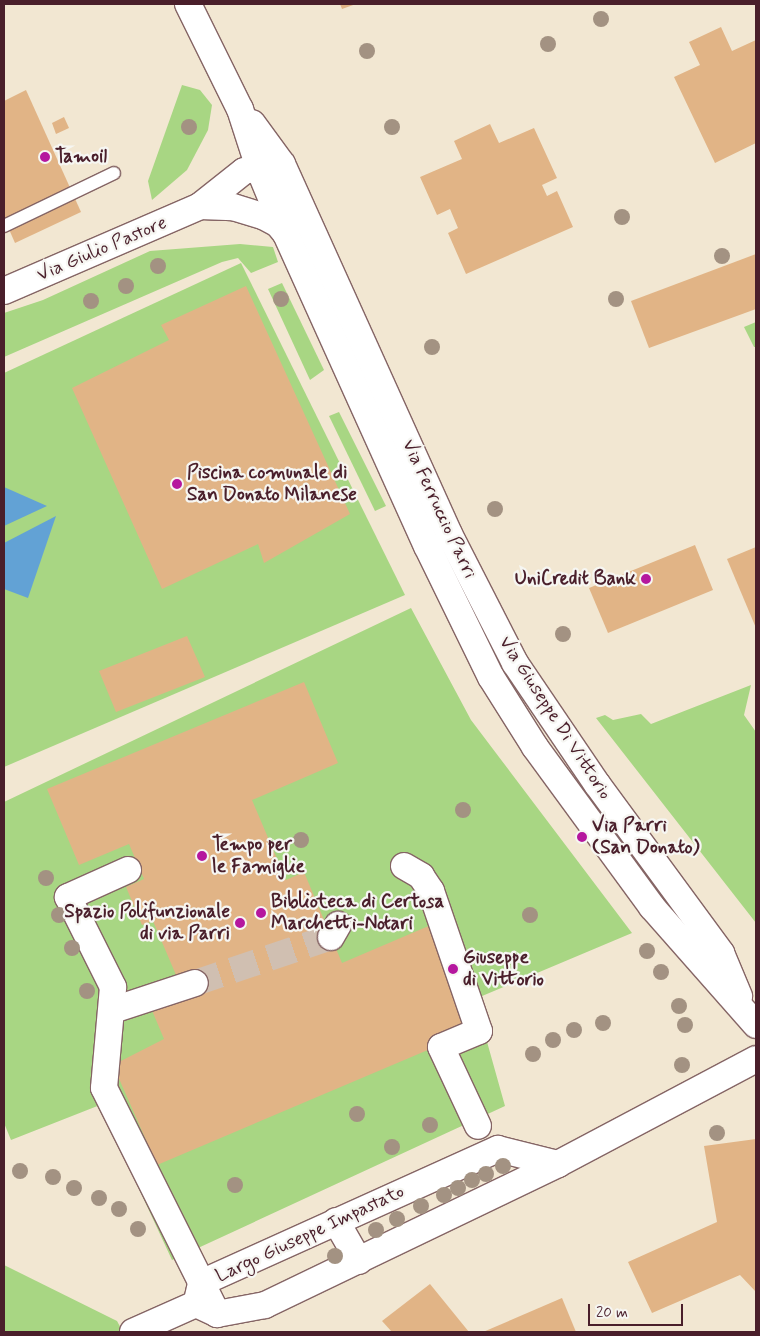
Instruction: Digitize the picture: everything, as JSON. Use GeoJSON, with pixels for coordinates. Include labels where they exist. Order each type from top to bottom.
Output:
{"type":"FeatureCollection","features":[{"type":"Feature","properties":{"kind":"street","name":"Via Ferruccio Parri"},"geometry":{"type":"LineString","coordinates":[[188,4],[366,375],[376,390],[390,400],[475,586]]}},
{"type":"Feature","properties":{"kind":"street","name":"Via Giulio Pastore"},"geometry":{"type":"LineString","coordinates":[[4,291],[200,206],[244,171],[271,176]]}},
{"type":"Feature","properties":{"kind":"street","name":"Via Ferruccio Parri"},"geometry":{"type":"LineString","coordinates":[[271,176],[286,234],[458,611]]}},
{"type":"Feature","properties":{"kind":"street","name":"Via Giulio Pastore"},"geometry":{"type":"LineString","coordinates":[[233,207],[271,176]]}},
{"type":"Feature","properties":{"kind":"street","name":"Via Giulio Pastore"},"geometry":{"type":"LineString","coordinates":[[200,206],[233,207],[263,216],[278,224],[286,234]]}},
{"type":"Feature","properties":{"kind":"street","name":"Via Ferruccio Parri"},"geometry":{"type":"LineString","coordinates":[[365,410],[397,445],[454,576],[462,584],[475,586]]}},
{"type":"Feature","properties":{"kind":"street"},"geometry":{"type":"LineString","coordinates":[[458,611],[475,586]]}},
{"type":"Feature","properties":{"kind":"street","name":"Via Giuseppe Di Vittorio"},"geometry":{"type":"LineString","coordinates":[[475,586],[516,663],[556,724],[721,953],[750,1016]]}},
{"type":"Feature","properties":{"kind":"street","name":"Via Giuseppe Di Vittorio"},"geometry":{"type":"LineString","coordinates":[[458,611],[491,677],[535,747],[652,907],[702,967],[750,1016]]}},
{"type":"Feature","properties":{"kind":"street"},"geometry":{"type":"LineString","coordinates":[[404,866],[421,876],[431,891],[478,1030],[441,1047],[478,1126]]}},
{"type":"Feature","properties":{"kind":"street"},"geometry":{"type":"LineString","coordinates":[[128,870],[68,897],[113,986],[113,1010],[104,1088],[205,1300],[133,1332]]}},
{"type":"Feature","properties":{"kind":"street"},"geometry":{"type":"LineString","coordinates":[[113,1010],[195,983]]}},
{"type":"Feature","properties":{"kind":"street","name":"Largo Giuseppe Impastato"},"geometry":{"type":"LineString","coordinates":[[205,1300],[264,1305],[558,1164],[756,1059]]}},
{"type":"Feature","properties":{"kind":"street","name":"Largo Giuseppe Impastato"},"geometry":{"type":"LineString","coordinates":[[205,1300],[225,1275],[336,1221],[498,1149],[558,1164]]}},
{"type":"Feature","properties":{"kind":"street"},"geometry":{"type":"LineString","coordinates":[[336,1221],[359,1261]]}},
{"type":"Feature","properties":{"kind":"lane"},"geometry":{"type":"LineString","coordinates":[[4,226],[114,173]]}},
{"type":"Feature","properties":{"kind":"green space"},"geometry":{"type":"Polygon","coordinates":[[[182,85],[200,90],[212,105],[208,130],[187,170],[152,200],[148,181],[182,85]]]}},
{"type":"Feature","properties":{"kind":"green space"},"geometry":{"type":"Polygon","coordinates":[[[240,244],[273,247],[278,262],[251,273],[238,258],[222,262],[4,357],[4,313],[43,300],[150,251],[240,244]]]}},
{"type":"Feature","properties":{"kind":"green space","name":"Piscina comunale di San Donato Milanese"},"geometry":{"type":"Polygon","coordinates":[[[241,263],[405,595],[4,767],[4,373],[241,263]]]}},
{"type":"Feature","properties":{"kind":"green space"},"geometry":{"type":"Polygon","coordinates":[[[282,283],[324,370],[310,380],[268,289],[282,283]]]}},
{"type":"Feature","properties":{"kind":"green space"},"geometry":{"type":"Polygon","coordinates":[[[756,322],[756,347],[754,347],[744,327],[756,322]]]}},
{"type":"Feature","properties":{"kind":"green space"},"geometry":{"type":"Polygon","coordinates":[[[339,412],[386,506],[375,511],[329,416],[339,412]]]}},
{"type":"Feature","properties":{"kind":"green space"},"geometry":{"type":"Polygon","coordinates":[[[411,608],[471,720],[632,933],[475,999],[505,1106],[172,1260],[100,1105],[11,1140],[4,1123],[4,802],[411,608]]]}},
{"type":"Feature","properties":{"kind":"green space"},"geometry":{"type":"Polygon","coordinates":[[[751,685],[744,715],[756,732],[756,923],[596,718],[605,715],[613,720],[641,714],[651,724],[751,685]]]}},
{"type":"Feature","properties":{"kind":"green space"},"geometry":{"type":"Polygon","coordinates":[[[4,1265],[117,1321],[123,1332],[4,1332],[4,1265]]]}},
{"type":"Feature","properties":{"kind":"water"},"geometry":{"type":"Polygon","coordinates":[[[4,487],[47,506],[4,526],[4,487]]]}},
{"type":"Feature","properties":{"kind":"water"},"geometry":{"type":"Polygon","coordinates":[[[56,516],[28,598],[4,589],[4,543],[56,516]]]}},
{"type":"Feature","properties":{"kind":"building"},"geometry":{"type":"Polygon","coordinates":[[[340,4],[356,4],[342,9],[340,4]]]}},
{"type":"Feature","properties":{"kind":"building"},"geometry":{"type":"Polygon","coordinates":[[[721,27],[732,51],[756,40],[756,143],[715,163],[674,77],[700,65],[689,42],[721,27]]]}},
{"type":"Feature","properties":{"kind":"building"},"geometry":{"type":"Polygon","coordinates":[[[26,90],[81,212],[15,243],[4,218],[4,101],[26,90]]]}},
{"type":"Feature","properties":{"kind":"building"},"geometry":{"type":"Polygon","coordinates":[[[64,117],[69,128],[56,134],[52,123],[64,117]]]}},
{"type":"Feature","properties":{"kind":"building"},"geometry":{"type":"Polygon","coordinates":[[[490,124],[499,143],[534,128],[557,178],[542,185],[547,196],[557,191],[573,227],[466,274],[448,233],[458,228],[450,209],[437,215],[420,177],[462,159],[454,141],[490,124]]]}},
{"type":"Feature","properties":{"kind":"building"},"geometry":{"type":"Polygon","coordinates":[[[756,254],[756,309],[649,348],[631,301],[756,254]]]}},
{"type":"Feature","properties":{"kind":"building"},"geometry":{"type":"Polygon","coordinates":[[[246,286],[350,514],[264,563],[258,544],[162,589],[72,388],[169,340],[161,325],[246,286]]]}},
{"type":"Feature","properties":{"kind":"building"},"geometry":{"type":"Polygon","coordinates":[[[695,545],[713,590],[608,633],[589,588],[695,545]]]}},
{"type":"Feature","properties":{"kind":"building"},"geometry":{"type":"Polygon","coordinates":[[[756,547],[756,628],[727,559],[756,547]]]}},
{"type":"Feature","properties":{"kind":"building"},"geometry":{"type":"Polygon","coordinates":[[[187,636],[205,677],[116,712],[99,671],[187,636]]]}},
{"type":"Feature","properties":{"kind":"building","name":"Spazio Polifunzionale di via Parri"},"geometry":{"type":"Polygon","coordinates":[[[304,682],[338,763],[252,800],[286,880],[304,872],[342,963],[431,925],[475,1030],[157,1165],[113,1065],[164,1039],[151,1008],[197,989],[189,970],[176,975],[153,921],[142,925],[126,887],[144,879],[129,844],[79,865],[47,789],[304,682]]]}},
{"type":"Feature","properties":{"kind":"building"},"geometry":{"type":"Polygon","coordinates":[[[756,1139],[756,1292],[740,1275],[652,1313],[628,1262],[717,1222],[704,1146],[756,1139]]]}},
{"type":"Feature","properties":{"kind":"building"},"geometry":{"type":"Polygon","coordinates":[[[430,1284],[469,1332],[392,1332],[382,1321],[430,1284]]]}},
{"type":"Feature","properties":{"kind":"building"},"geometry":{"type":"Polygon","coordinates":[[[562,1298],[576,1332],[483,1332],[562,1298]]]}},
{"type":"Feature","properties":{"kind":"tunnel"},"geometry":{"type":"LineString","coordinates":[[195,983],[331,937]]}},
{"type":"Feature","properties":{"kind":"place","name":"Tamoil"},"geometry":{"type":"Point","coordinates":[45,157]}},
{"type":"Feature","properties":{"kind":"place","name":"Piscina comunale di San Donato Milanese"},"geometry":{"type":"Point","coordinates":[177,484]}},
{"type":"Feature","properties":{"kind":"place","name":"UniCredit Bank"},"geometry":{"type":"Point","coordinates":[646,579]}},
{"type":"Feature","properties":{"kind":"place","name":"Via Parri (San Donato)"},"geometry":{"type":"Point","coordinates":[582,837]}},
{"type":"Feature","properties":{"kind":"place","name":"Tempo per le Famiglie"},"geometry":{"type":"Point","coordinates":[202,856]}},
{"type":"Feature","properties":{"kind":"place","name":"Biblioteca di Certosa Marchetti-Notari"},"geometry":{"type":"Point","coordinates":[261,913]}},
{"type":"Feature","properties":{"kind":"place","name":"Spazio Polifunzionale di via Parri"},"geometry":{"type":"Point","coordinates":[240,923]}},
{"type":"Feature","properties":{"kind":"place","name":"Giuseppe di Vittorio"},"geometry":{"type":"Point","coordinates":[453,969]}}]}
